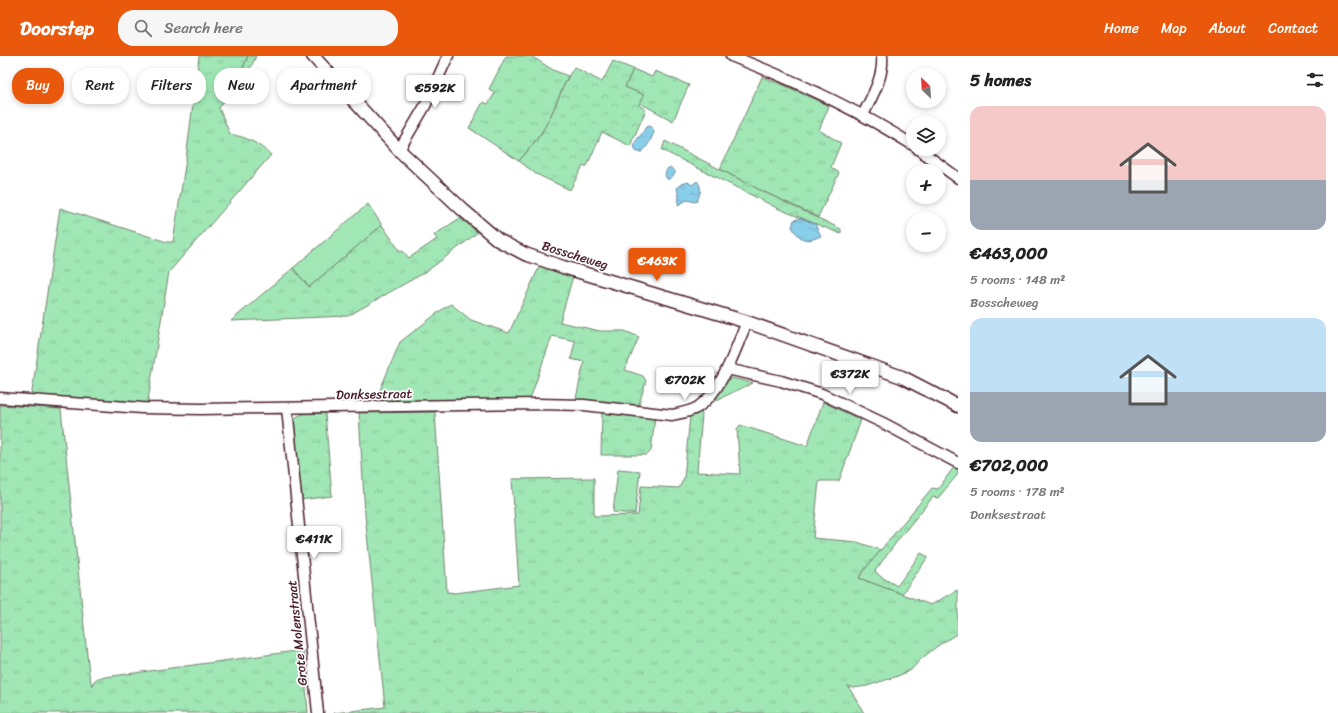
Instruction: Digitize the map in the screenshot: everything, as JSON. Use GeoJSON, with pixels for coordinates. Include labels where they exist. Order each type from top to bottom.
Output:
{"type":"FeatureCollection","features":[{"type":"Feature","properties":{"kind":"street","name":"Bosscheweg"},"geometry":{"type":"LineString","coordinates":[[313,56],[399,150],[463,210],[498,240],[525,254],[563,267],[747,322],[902,377],[958,406]]}},
{"type":"Feature","properties":{"kind":"street"},"geometry":{"type":"LineString","coordinates":[[399,150],[425,106],[448,56]]}},
{"type":"Feature","properties":{"kind":"street"},"geometry":{"type":"LineString","coordinates":[[730,56],[797,83],[863,115],[906,141]]}},
{"type":"Feature","properties":{"kind":"street"},"geometry":{"type":"LineString","coordinates":[[863,115],[879,82],[883,66],[882,56]]}},
{"type":"Feature","properties":{"kind":"street"},"geometry":{"type":"LineString","coordinates":[[928,156],[958,178]]}},
{"type":"Feature","properties":{"kind":"street","name":"Donksestraat"},"geometry":{"type":"LineString","coordinates":[[0,398],[142,408],[201,409],[538,404],[584,405],[672,414],[686,412],[697,408],[707,401],[727,369],[747,322]]}},
{"type":"Feature","properties":{"kind":"street"},"geometry":{"type":"LineString","coordinates":[[727,369],[781,381],[822,394],[883,423],[958,463]]}},
{"type":"Feature","properties":{"kind":"street","name":"Grote Molenstraat"},"geometry":{"type":"LineString","coordinates":[[287,408],[318,713]]}},
{"type":"Feature","properties":{"kind":"green space"},"geometry":{"type":"Polygon","coordinates":[[[199,56],[248,56],[243,68],[214,68],[214,104],[222,104],[219,108],[230,134],[252,141],[271,155],[169,272],[147,406],[31,398],[60,208],[167,242],[173,242],[193,104],[206,104],[206,68],[197,68],[199,56]]]}},
{"type":"Feature","properties":{"kind":"green space"},"geometry":{"type":"Polygon","coordinates":[[[248,56],[256,56],[250,68],[243,68],[248,56]]]}},
{"type":"Feature","properties":{"kind":"green space"},"geometry":{"type":"Polygon","coordinates":[[[506,56],[531,56],[553,70],[568,76],[547,124],[519,161],[469,128],[483,102],[488,104],[495,93],[489,89],[506,56]]]}},
{"type":"Feature","properties":{"kind":"green space"},"geometry":{"type":"Polygon","coordinates":[[[613,61],[633,69],[625,87],[644,95],[639,105],[646,110],[630,146],[602,132],[587,166],[583,166],[570,190],[536,174],[519,161],[544,128],[574,67],[602,82],[613,61]]]}},
{"type":"Feature","properties":{"kind":"green space"},"geometry":{"type":"Polygon","coordinates":[[[633,69],[652,77],[655,71],[689,85],[673,121],[640,103],[644,95],[625,87],[633,69]]]}},
{"type":"Feature","properties":{"kind":"green space"},"geometry":{"type":"Polygon","coordinates":[[[762,77],[786,86],[829,106],[819,130],[841,143],[831,167],[839,173],[818,217],[760,190],[720,169],[762,77]]]}},
{"type":"Feature","properties":{"kind":"green space"},"geometry":{"type":"Polygon","coordinates":[[[665,141],[760,190],[841,229],[841,234],[779,209],[662,150],[665,141]]]}},
{"type":"Feature","properties":{"kind":"green space"},"geometry":{"type":"Polygon","coordinates":[[[368,204],[382,225],[309,287],[293,268],[368,204]]]}},
{"type":"Feature","properties":{"kind":"green space"},"geometry":{"type":"Polygon","coordinates":[[[460,218],[478,232],[427,271],[348,316],[231,321],[293,268],[309,287],[382,225],[400,251],[403,251],[409,258],[437,239],[434,235],[460,218]]]}},
{"type":"Feature","properties":{"kind":"green space"},"geometry":{"type":"Polygon","coordinates":[[[540,265],[573,276],[560,322],[600,331],[625,331],[639,337],[625,370],[643,376],[646,381],[638,407],[575,403],[584,362],[571,359],[575,341],[552,336],[529,402],[374,404],[400,342],[451,304],[471,320],[509,333],[540,265]]]}},
{"type":"Feature","properties":{"kind":"green space"},"geometry":{"type":"Polygon","coordinates":[[[732,378],[753,383],[708,404],[721,384],[732,378]]]}},
{"type":"Feature","properties":{"kind":"green space"},"geometry":{"type":"Polygon","coordinates":[[[823,402],[861,420],[839,481],[819,481],[813,538],[857,542],[881,550],[859,578],[931,605],[957,590],[958,592],[958,633],[936,647],[920,660],[911,670],[867,686],[853,688],[848,686],[864,713],[334,713],[385,707],[365,515],[359,413],[435,412],[447,592],[455,593],[519,585],[512,479],[594,478],[594,516],[638,515],[641,486],[679,488],[684,478],[690,416],[701,411],[702,415],[697,472],[740,474],[737,429],[740,425],[807,446],[823,402]]]}},
{"type":"Feature","properties":{"kind":"green space"},"geometry":{"type":"Polygon","coordinates":[[[0,405],[61,409],[89,673],[92,686],[94,681],[98,678],[303,650],[308,713],[0,713],[0,405]]]}},
{"type":"Feature","properties":{"kind":"green space"},"geometry":{"type":"Polygon","coordinates":[[[602,412],[655,417],[651,451],[647,455],[601,455],[602,412]]]}},
{"type":"Feature","properties":{"kind":"green space"},"geometry":{"type":"Polygon","coordinates":[[[325,413],[332,496],[300,500],[292,424],[296,417],[303,414],[325,413]]]}},
{"type":"Feature","properties":{"kind":"green space"},"geometry":{"type":"Polygon","coordinates":[[[954,467],[958,470],[958,474],[938,498],[933,497],[875,571],[880,576],[897,586],[921,553],[928,557],[902,594],[859,578],[932,488],[938,489],[954,467]]]}},
{"type":"Feature","properties":{"kind":"green space"},"geometry":{"type":"Polygon","coordinates":[[[618,469],[640,471],[635,514],[613,512],[618,469]]]}},
{"type":"Feature","properties":{"kind":"water"},"geometry":{"type":"Polygon","coordinates":[[[649,126],[652,127],[654,132],[652,138],[642,152],[637,152],[634,145],[635,142],[645,128],[649,126]]]}},
{"type":"Feature","properties":{"kind":"water"},"geometry":{"type":"Polygon","coordinates":[[[668,168],[675,171],[675,174],[667,179],[665,174],[668,168]]]}},
{"type":"Feature","properties":{"kind":"water"},"geometry":{"type":"Polygon","coordinates":[[[697,181],[699,184],[700,193],[697,201],[687,200],[678,205],[679,197],[677,188],[688,182],[692,185],[697,181]]]}},
{"type":"Feature","properties":{"kind":"water"},"geometry":{"type":"Polygon","coordinates":[[[801,218],[815,224],[821,236],[807,240],[798,235],[792,227],[794,220],[801,218]]]}}]}
